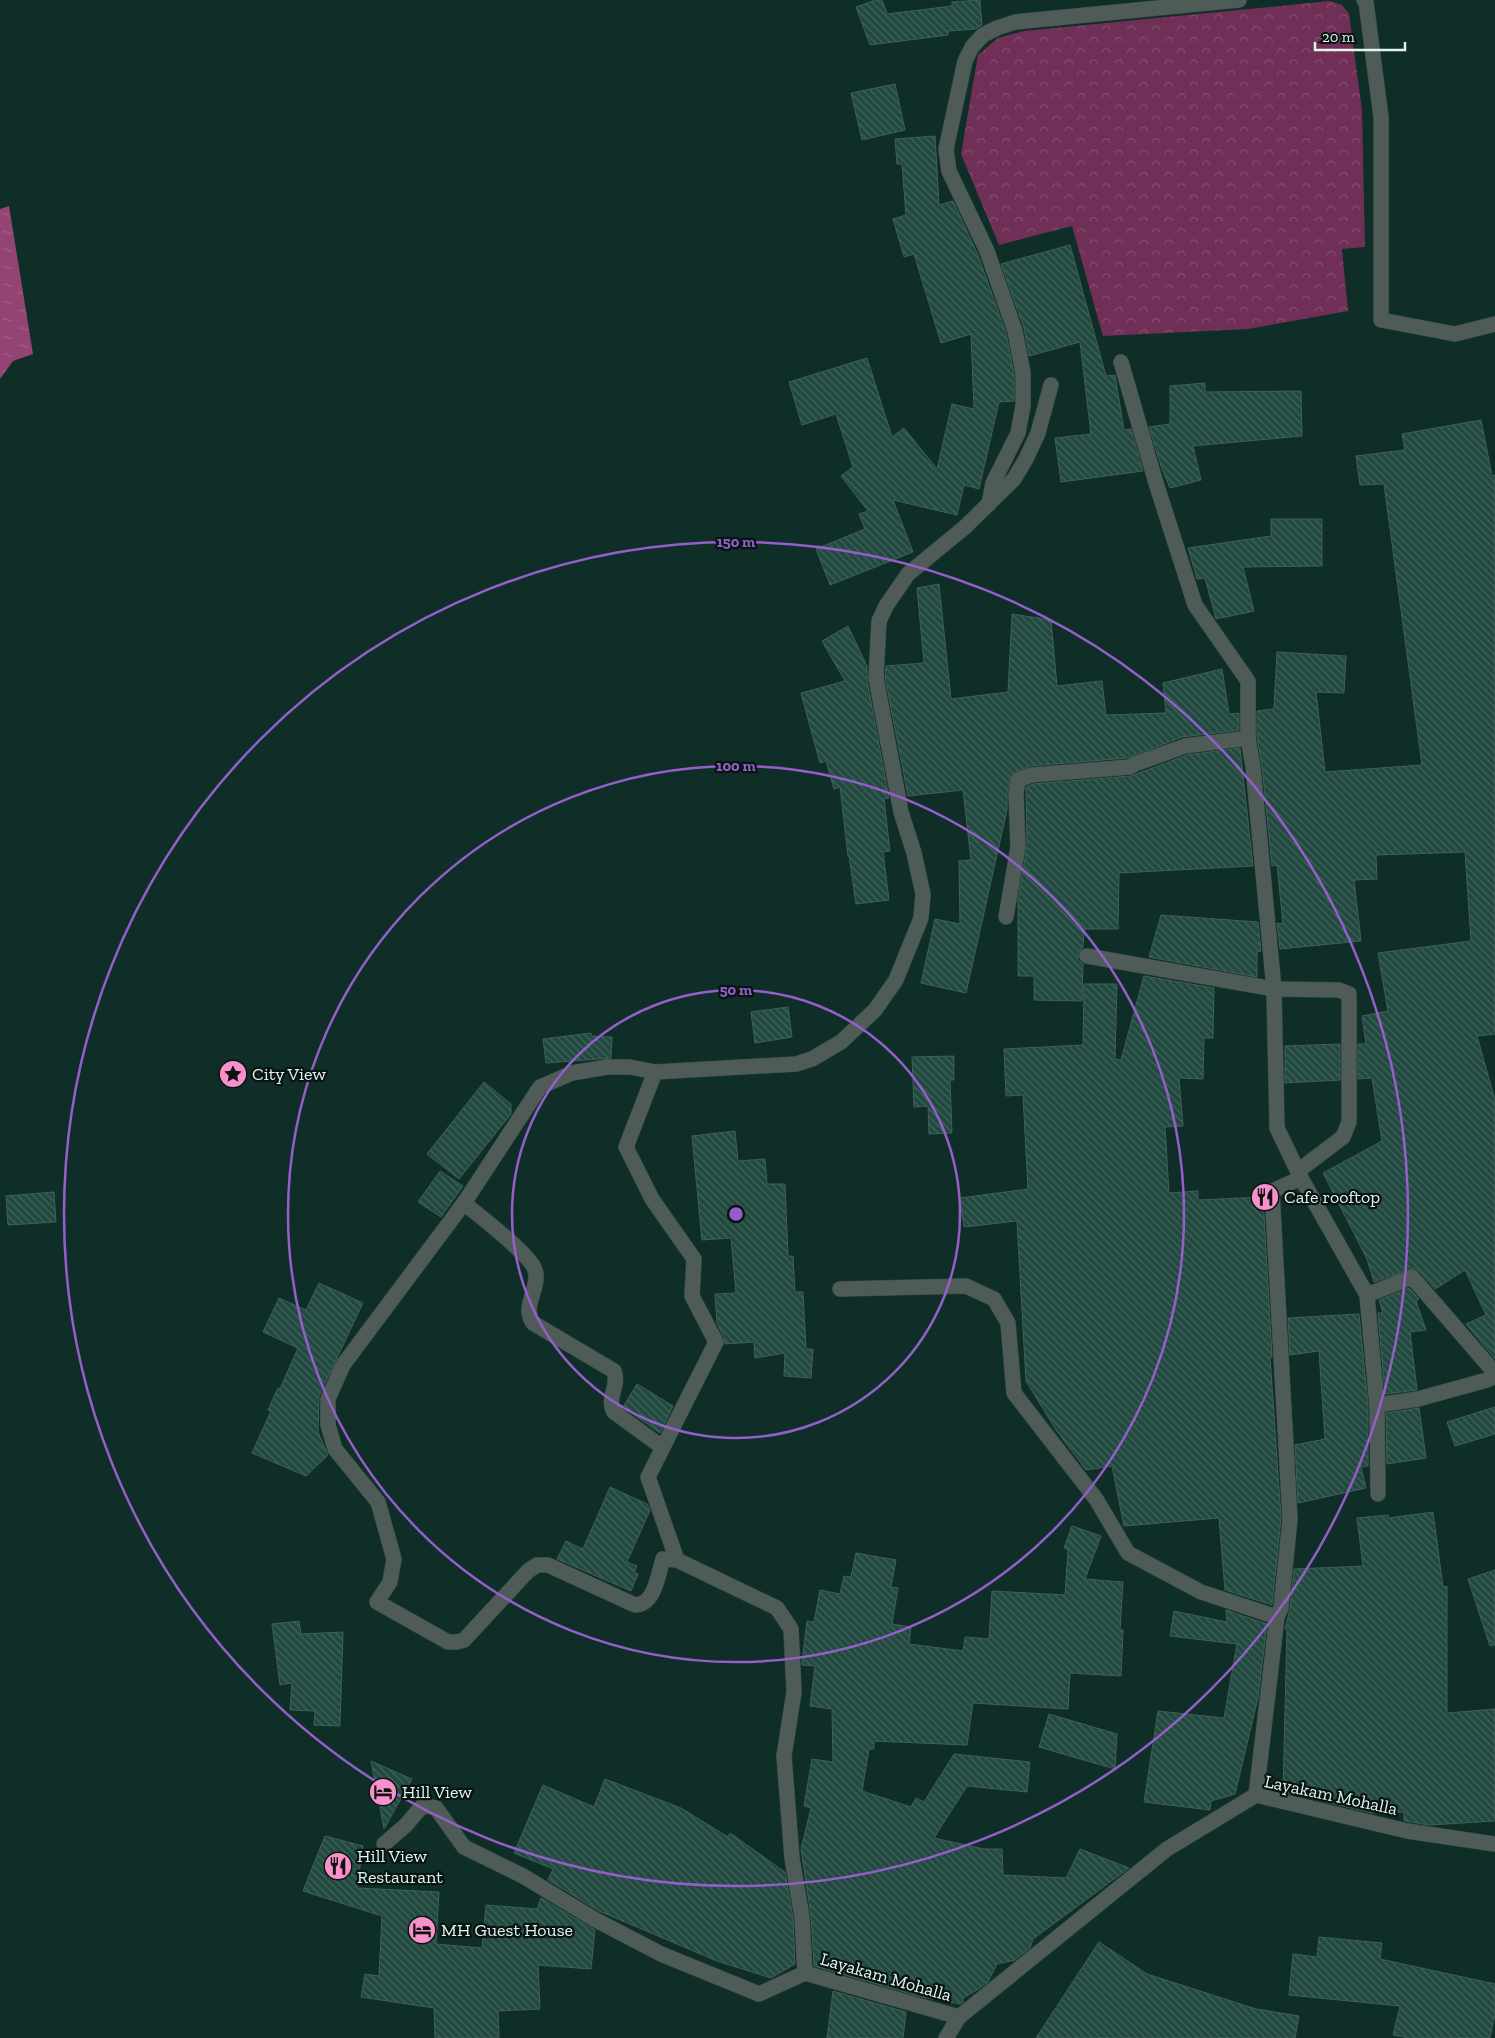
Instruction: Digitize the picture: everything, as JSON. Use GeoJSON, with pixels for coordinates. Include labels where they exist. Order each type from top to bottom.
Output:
{"type":"FeatureCollection","features":[{"type":"Feature","properties":{"kind":"street"},"geometry":{"type":"LineString","coordinates":[[989,504],[993,483],[1018,433],[1025,390],[1020,348],[1009,312],[987,251],[946,161],[946,149],[965,61],[972,47],[983,35],[1014,22],[1239,0]]}},
{"type":"Feature","properties":{"kind":"street"},"geometry":{"type":"LineString","coordinates":[[1368,1],[1381,117],[1381,320],[1455,334],[1495,324]]}},
{"type":"Feature","properties":{"kind":"street"},"geometry":{"type":"LineString","coordinates":[[1121,362],[1156,483],[1196,605],[1248,681],[1248,738],[1253,767],[1274,989],[1277,1128],[1299,1174],[1367,1295],[1377,1405],[1378,1494]]}},
{"type":"Feature","properties":{"kind":"street"},"geometry":{"type":"LineString","coordinates":[[805,1973],[802,1917],[792,1858],[784,1756],[794,1692],[791,1629],[777,1608],[677,1560],[663,1559],[650,1598],[641,1605],[635,1605],[548,1565],[537,1565],[528,1571],[464,1640],[448,1642],[377,1602],[390,1582],[394,1559],[378,1502],[336,1449],[328,1425],[328,1399],[343,1365],[464,1203],[540,1087],[572,1073],[589,1069],[630,1067],[655,1072],[796,1064],[812,1059],[840,1042],[875,1010],[896,980],[921,918],[923,894],[914,853],[901,812],[876,678],[879,621],[886,606],[908,574],[942,548],[1014,479],[1038,434],[1051,385]]}},
{"type":"Feature","properties":{"kind":"street"},"geometry":{"type":"LineString","coordinates":[[1006,917],[1018,846],[1016,793],[1018,780],[1031,774],[1130,767],[1185,746],[1248,738]]}},
{"type":"Feature","properties":{"kind":"street"},"geometry":{"type":"LineString","coordinates":[[1087,956],[1274,989],[1346,991],[1350,998],[1349,1122],[1347,1130],[1343,1137],[1299,1174],[1272,1191],[1290,1519],[1281,1608],[1277,1617],[1256,1795]]}},
{"type":"Feature","properties":{"kind":"street"},"geometry":{"type":"LineString","coordinates":[[655,1072],[626,1147],[652,1199],[694,1259],[692,1296],[716,1342],[648,1477],[677,1560]]}},
{"type":"Feature","properties":{"kind":"street"},"geometry":{"type":"LineString","coordinates":[[464,1203],[534,1267],[536,1272],[528,1314],[533,1323],[614,1371],[616,1381],[611,1404],[614,1412],[662,1448]]}},
{"type":"Feature","properties":{"kind":"street"},"geometry":{"type":"LineString","coordinates":[[1367,1295],[1412,1277],[1495,1374],[1487,1380],[1418,1399],[1377,1405]]}},
{"type":"Feature","properties":{"kind":"street"},"geometry":{"type":"LineString","coordinates":[[840,1289],[966,1286],[994,1299],[1008,1323],[1014,1393],[1096,1499],[1128,1553],[1201,1592],[1277,1617]]}},
{"type":"Feature","properties":{"kind":"street","name":"Layakam Mohalla"},"geometry":{"type":"LineString","coordinates":[[384,1844],[406,1825],[423,1805],[436,1808],[464,1847],[523,1876],[594,1919],[661,1954],[759,1994],[805,1973],[960,2017],[1167,1848],[1256,1795],[1407,1831],[1495,1844]]}},
{"type":"Feature","properties":{"kind":"street"},"geometry":{"type":"LineString","coordinates":[[946,2038],[960,2017]]}},
{"type":"Feature","properties":{"kind":"green space"},"geometry":{"type":"Polygon","coordinates":[[[1330,1],[1342,5],[1349,14],[1362,110],[1365,247],[1342,249],[1348,311],[1248,329],[1103,336],[1072,226],[999,245],[961,154],[978,55],[998,38],[1024,31],[1330,1]]]}},
{"type":"Feature","properties":{"kind":"water"},"geometry":{"type":"Polygon","coordinates":[[[9,206],[33,354],[13,361],[0,379],[0,209],[9,206]]]}},
{"type":"Feature","properties":{"kind":"building"},"geometry":{"type":"Polygon","coordinates":[[[876,0],[882,0],[887,14],[952,6],[952,2],[980,0],[982,25],[975,29],[948,31],[948,35],[870,45],[856,7],[876,0]]]}},
{"type":"Feature","properties":{"kind":"building"},"geometry":{"type":"Polygon","coordinates":[[[895,84],[905,130],[862,140],[851,93],[895,84]]]}},
{"type":"Feature","properties":{"kind":"building"},"geometry":{"type":"Polygon","coordinates":[[[935,136],[939,205],[953,201],[978,255],[1006,333],[1014,374],[1014,401],[999,402],[979,489],[964,485],[957,515],[893,500],[913,552],[830,585],[816,549],[865,529],[859,514],[868,511],[841,476],[853,467],[836,414],[802,425],[789,382],[867,358],[892,437],[904,428],[937,469],[952,404],[974,409],[971,334],[941,343],[914,254],[904,257],[893,219],[906,215],[902,164],[897,164],[895,139],[935,136]]]}},
{"type":"Feature","properties":{"kind":"building"},"geometry":{"type":"Polygon","coordinates":[[[1070,245],[1106,376],[1115,375],[1124,430],[1131,429],[1143,471],[1061,482],[1055,438],[1091,434],[1080,342],[1029,356],[1024,328],[1001,264],[1070,245]]]}},
{"type":"Feature","properties":{"kind":"building"},"geometry":{"type":"Polygon","coordinates":[[[1205,383],[1205,392],[1301,391],[1302,436],[1193,446],[1201,480],[1170,488],[1149,427],[1170,424],[1170,386],[1205,383]]]}},
{"type":"Feature","properties":{"kind":"building"},"geometry":{"type":"Polygon","coordinates":[[[1481,420],[1492,476],[1495,475],[1495,1034],[1477,1036],[1495,1100],[1495,1359],[1466,1324],[1486,1315],[1465,1270],[1435,1289],[1414,1268],[1374,1282],[1367,1259],[1323,1173],[1382,1141],[1372,1078],[1358,1079],[1358,1044],[1366,1044],[1362,1016],[1388,1011],[1378,953],[1471,941],[1465,852],[1376,855],[1377,879],[1354,880],[1361,941],[1280,949],[1277,923],[1283,924],[1277,865],[1272,866],[1262,766],[1257,737],[1257,711],[1274,709],[1277,652],[1346,656],[1344,693],[1316,692],[1325,772],[1422,765],[1384,484],[1360,485],[1356,456],[1405,450],[1402,434],[1481,420]]]}},
{"type":"Feature","properties":{"kind":"building"},"geometry":{"type":"Polygon","coordinates":[[[1271,519],[1322,519],[1322,566],[1243,567],[1254,611],[1216,619],[1205,578],[1197,579],[1188,548],[1271,536],[1271,519]]]}},
{"type":"Feature","properties":{"kind":"building"},"geometry":{"type":"Polygon","coordinates":[[[939,584],[951,699],[1008,692],[1012,614],[1051,620],[1057,686],[1102,681],[1106,715],[1166,713],[1163,683],[1222,669],[1229,714],[1239,713],[1239,730],[1182,737],[1127,758],[1030,766],[1011,774],[1007,792],[1007,810],[966,993],[921,983],[935,919],[960,924],[959,861],[971,860],[963,790],[908,796],[885,677],[886,666],[924,663],[917,588],[939,584]]]}},
{"type":"Feature","properties":{"kind":"building"},"geometry":{"type":"Polygon","coordinates":[[[848,626],[867,666],[867,680],[889,798],[884,799],[890,851],[883,852],[889,900],[856,904],[840,787],[834,789],[826,761],[820,763],[801,693],[845,681],[822,641],[848,626]]]}},
{"type":"Feature","properties":{"kind":"building"},"geometry":{"type":"Polygon","coordinates":[[[1240,748],[1253,866],[1119,873],[1118,929],[1084,929],[1083,947],[1078,955],[1078,960],[1083,964],[1082,1001],[1034,1000],[1034,976],[1018,976],[1018,900],[1027,847],[1026,787],[1033,784],[1131,776],[1187,755],[1240,748]]]}},
{"type":"Feature","properties":{"kind":"building"},"geometry":{"type":"Polygon","coordinates":[[[1161,915],[1258,922],[1261,951],[1257,952],[1257,977],[1149,957],[1161,915]]]}},
{"type":"Feature","properties":{"kind":"building"},"geometry":{"type":"Polygon","coordinates":[[[1144,976],[1214,988],[1213,1038],[1204,1038],[1203,1079],[1179,1078],[1183,1126],[1165,1127],[1169,1193],[1198,1191],[1198,1200],[1263,1197],[1272,1357],[1270,1357],[1281,1518],[1272,1605],[1225,1590],[1219,1518],[1124,1526],[1112,1466],[1086,1470],[1056,1430],[1026,1381],[1017,1221],[964,1227],[960,1198],[1028,1189],[1023,1095],[1006,1096],[1004,1049],[1083,1045],[1084,984],[1117,984],[1115,1059],[1121,1060],[1144,976]]]}},
{"type":"Feature","properties":{"kind":"building"},"geometry":{"type":"Polygon","coordinates":[[[788,1007],[792,1037],[755,1043],[751,1012],[788,1007]]]}},
{"type":"Feature","properties":{"kind":"building"},"geometry":{"type":"Polygon","coordinates":[[[591,1033],[591,1036],[612,1037],[611,1058],[546,1063],[543,1039],[591,1033]]]}},
{"type":"Feature","properties":{"kind":"building"},"geometry":{"type":"Polygon","coordinates":[[[1340,1044],[1340,1080],[1285,1083],[1285,1046],[1340,1044]]]}},
{"type":"Feature","properties":{"kind":"building"},"geometry":{"type":"Polygon","coordinates":[[[954,1056],[954,1080],[950,1080],[952,1133],[929,1134],[928,1106],[914,1107],[912,1057],[954,1056]]]}},
{"type":"Feature","properties":{"kind":"building"},"geometry":{"type":"Polygon","coordinates":[[[484,1082],[511,1104],[511,1114],[459,1179],[427,1154],[484,1082]]]}},
{"type":"Feature","properties":{"kind":"building"},"geometry":{"type":"Polygon","coordinates":[[[735,1131],[738,1161],[765,1159],[767,1184],[785,1184],[788,1256],[793,1256],[795,1292],[803,1292],[806,1349],[813,1349],[811,1378],[784,1376],[785,1353],[755,1358],[754,1342],[725,1344],[717,1323],[715,1294],[736,1293],[731,1238],[702,1240],[692,1136],[735,1131]]]}},
{"type":"Feature","properties":{"kind":"building"},"geometry":{"type":"Polygon","coordinates":[[[440,1171],[463,1186],[441,1217],[418,1202],[440,1171]]]}},
{"type":"Feature","properties":{"kind":"building"},"geometry":{"type":"Polygon","coordinates":[[[54,1192],[56,1222],[8,1225],[6,1196],[54,1192]]]}},
{"type":"Feature","properties":{"kind":"building"},"geometry":{"type":"Polygon","coordinates":[[[319,1283],[363,1303],[319,1396],[318,1432],[328,1455],[306,1476],[252,1453],[271,1411],[268,1410],[278,1388],[280,1389],[298,1348],[263,1332],[279,1298],[306,1310],[319,1283]]]}},
{"type":"Feature","properties":{"kind":"building"},"geometry":{"type":"Polygon","coordinates":[[[1409,1288],[1419,1299],[1416,1301],[1426,1330],[1410,1332],[1417,1390],[1385,1394],[1378,1313],[1383,1313],[1379,1300],[1409,1288]]]}},
{"type":"Feature","properties":{"kind":"building"},"geometry":{"type":"Polygon","coordinates":[[[1359,1314],[1368,1405],[1368,1466],[1361,1467],[1366,1488],[1298,1503],[1295,1445],[1325,1439],[1319,1351],[1290,1355],[1288,1318],[1359,1314]]]}},
{"type":"Feature","properties":{"kind":"building"},"geometry":{"type":"Polygon","coordinates":[[[637,1384],[673,1406],[660,1433],[623,1407],[637,1384]]]}},
{"type":"Feature","properties":{"kind":"building"},"geometry":{"type":"Polygon","coordinates":[[[1495,1407],[1495,1434],[1455,1446],[1447,1422],[1495,1407]]]}},
{"type":"Feature","properties":{"kind":"building"},"geometry":{"type":"Polygon","coordinates":[[[1419,1408],[1426,1458],[1387,1464],[1386,1413],[1419,1408]]]}},
{"type":"Feature","properties":{"kind":"building"},"geometry":{"type":"Polygon","coordinates":[[[610,1487],[647,1504],[650,1510],[627,1562],[637,1566],[634,1573],[638,1574],[631,1591],[557,1559],[566,1541],[583,1549],[610,1487]]]}},
{"type":"Feature","properties":{"kind":"building"},"geometry":{"type":"Polygon","coordinates":[[[1433,1512],[1443,1587],[1447,1586],[1447,1713],[1495,1709],[1495,1821],[1429,1825],[1404,1821],[1404,1812],[1372,1813],[1283,1792],[1287,1629],[1285,1629],[1290,1609],[1294,1569],[1363,1566],[1357,1518],[1388,1515],[1389,1518],[1433,1512]]]}},
{"type":"Feature","properties":{"kind":"building"},"geometry":{"type":"Polygon","coordinates":[[[1072,1526],[1101,1536],[1085,1579],[1123,1582],[1120,1630],[1123,1630],[1121,1676],[1070,1673],[1068,1709],[973,1703],[967,1745],[874,1741],[874,1749],[869,1749],[862,1791],[911,1807],[916,1798],[924,1802],[954,1754],[1030,1762],[1027,1792],[967,1786],[934,1838],[984,1849],[1002,1849],[1003,1875],[1066,1878],[1080,1849],[1129,1868],[1033,1939],[1030,1948],[1015,1960],[997,1964],[988,1982],[963,1998],[963,2002],[960,2004],[922,1997],[814,1966],[811,1916],[801,1849],[811,1808],[804,1806],[812,1759],[833,1762],[832,1709],[810,1706],[815,1666],[802,1665],[802,1662],[807,1621],[814,1622],[820,1590],[840,1594],[844,1576],[851,1577],[856,1553],[896,1560],[891,1587],[898,1588],[892,1624],[911,1627],[909,1644],[963,1651],[965,1637],[989,1639],[992,1591],[1065,1595],[1068,1550],[1064,1548],[1072,1526]]]}},
{"type":"Feature","properties":{"kind":"building"},"geometry":{"type":"Polygon","coordinates":[[[1495,1570],[1495,1645],[1490,1646],[1468,1579],[1495,1570]]]}},
{"type":"Feature","properties":{"kind":"building"},"geometry":{"type":"Polygon","coordinates":[[[1226,1610],[1267,1624],[1258,1698],[1235,1794],[1211,1801],[1210,1810],[1144,1802],[1158,1711],[1224,1718],[1237,1644],[1170,1636],[1174,1611],[1227,1622],[1226,1610]]]}},
{"type":"Feature","properties":{"kind":"building"},"geometry":{"type":"Polygon","coordinates":[[[299,1621],[301,1634],[343,1632],[340,1726],[314,1725],[315,1711],[290,1710],[292,1683],[280,1685],[272,1624],[299,1621]]]}},
{"type":"Feature","properties":{"kind":"building"},"geometry":{"type":"Polygon","coordinates":[[[1049,1714],[1117,1734],[1115,1769],[1039,1747],[1049,1714]]]}},
{"type":"Feature","properties":{"kind":"building"},"geometry":{"type":"Polygon","coordinates":[[[371,1761],[412,1779],[384,1829],[371,1761]]]}},
{"type":"Feature","properties":{"kind":"building"},"geometry":{"type":"Polygon","coordinates":[[[605,1779],[681,1808],[728,1837],[730,1833],[785,1872],[793,1918],[795,1964],[771,1978],[717,1961],[599,1911],[548,1880],[553,1869],[514,1853],[543,1785],[594,1807],[605,1779]]]}},
{"type":"Feature","properties":{"kind":"building"},"geometry":{"type":"Polygon","coordinates":[[[325,1836],[363,1846],[357,1888],[439,1892],[436,1944],[482,1948],[486,1905],[537,1909],[541,1898],[595,1930],[591,1969],[538,1965],[540,2009],[498,2011],[499,2038],[435,2038],[434,2008],[361,1997],[365,1974],[379,1976],[382,1916],[303,1891],[325,1836]]]}},
{"type":"Feature","properties":{"kind":"building"},"geometry":{"type":"Polygon","coordinates":[[[1319,1937],[1382,1943],[1380,1959],[1495,1984],[1495,2014],[1490,2038],[1409,2038],[1393,2035],[1400,2006],[1289,1995],[1293,1954],[1317,1957],[1319,1937]]]}},
{"type":"Feature","properties":{"kind":"building"},"geometry":{"type":"Polygon","coordinates":[[[1099,1942],[1147,1974],[1256,2009],[1299,2016],[1295,2038],[1036,2038],[1099,1942]]]}},
{"type":"Feature","properties":{"kind":"building"},"geometry":{"type":"Polygon","coordinates":[[[833,1991],[906,2012],[903,2038],[827,2038],[833,1991]]]}},
{"type":"Feature","properties":{"kind":"place","name":"City View"},"geometry":{"type":"Point","coordinates":[233,1074]}},
{"type":"Feature","properties":{"kind":"place","name":"Cafe rooftop"},"geometry":{"type":"Point","coordinates":[1265,1197]}},
{"type":"Feature","properties":{"kind":"place","name":"Hill View"},"geometry":{"type":"Point","coordinates":[383,1792]}},
{"type":"Feature","properties":{"kind":"place","name":"Hill View Restaurant"},"geometry":{"type":"Point","coordinates":[338,1866]}},
{"type":"Feature","properties":{"kind":"place","name":"MH Guest House"},"geometry":{"type":"Point","coordinates":[422,1930]}}]}
